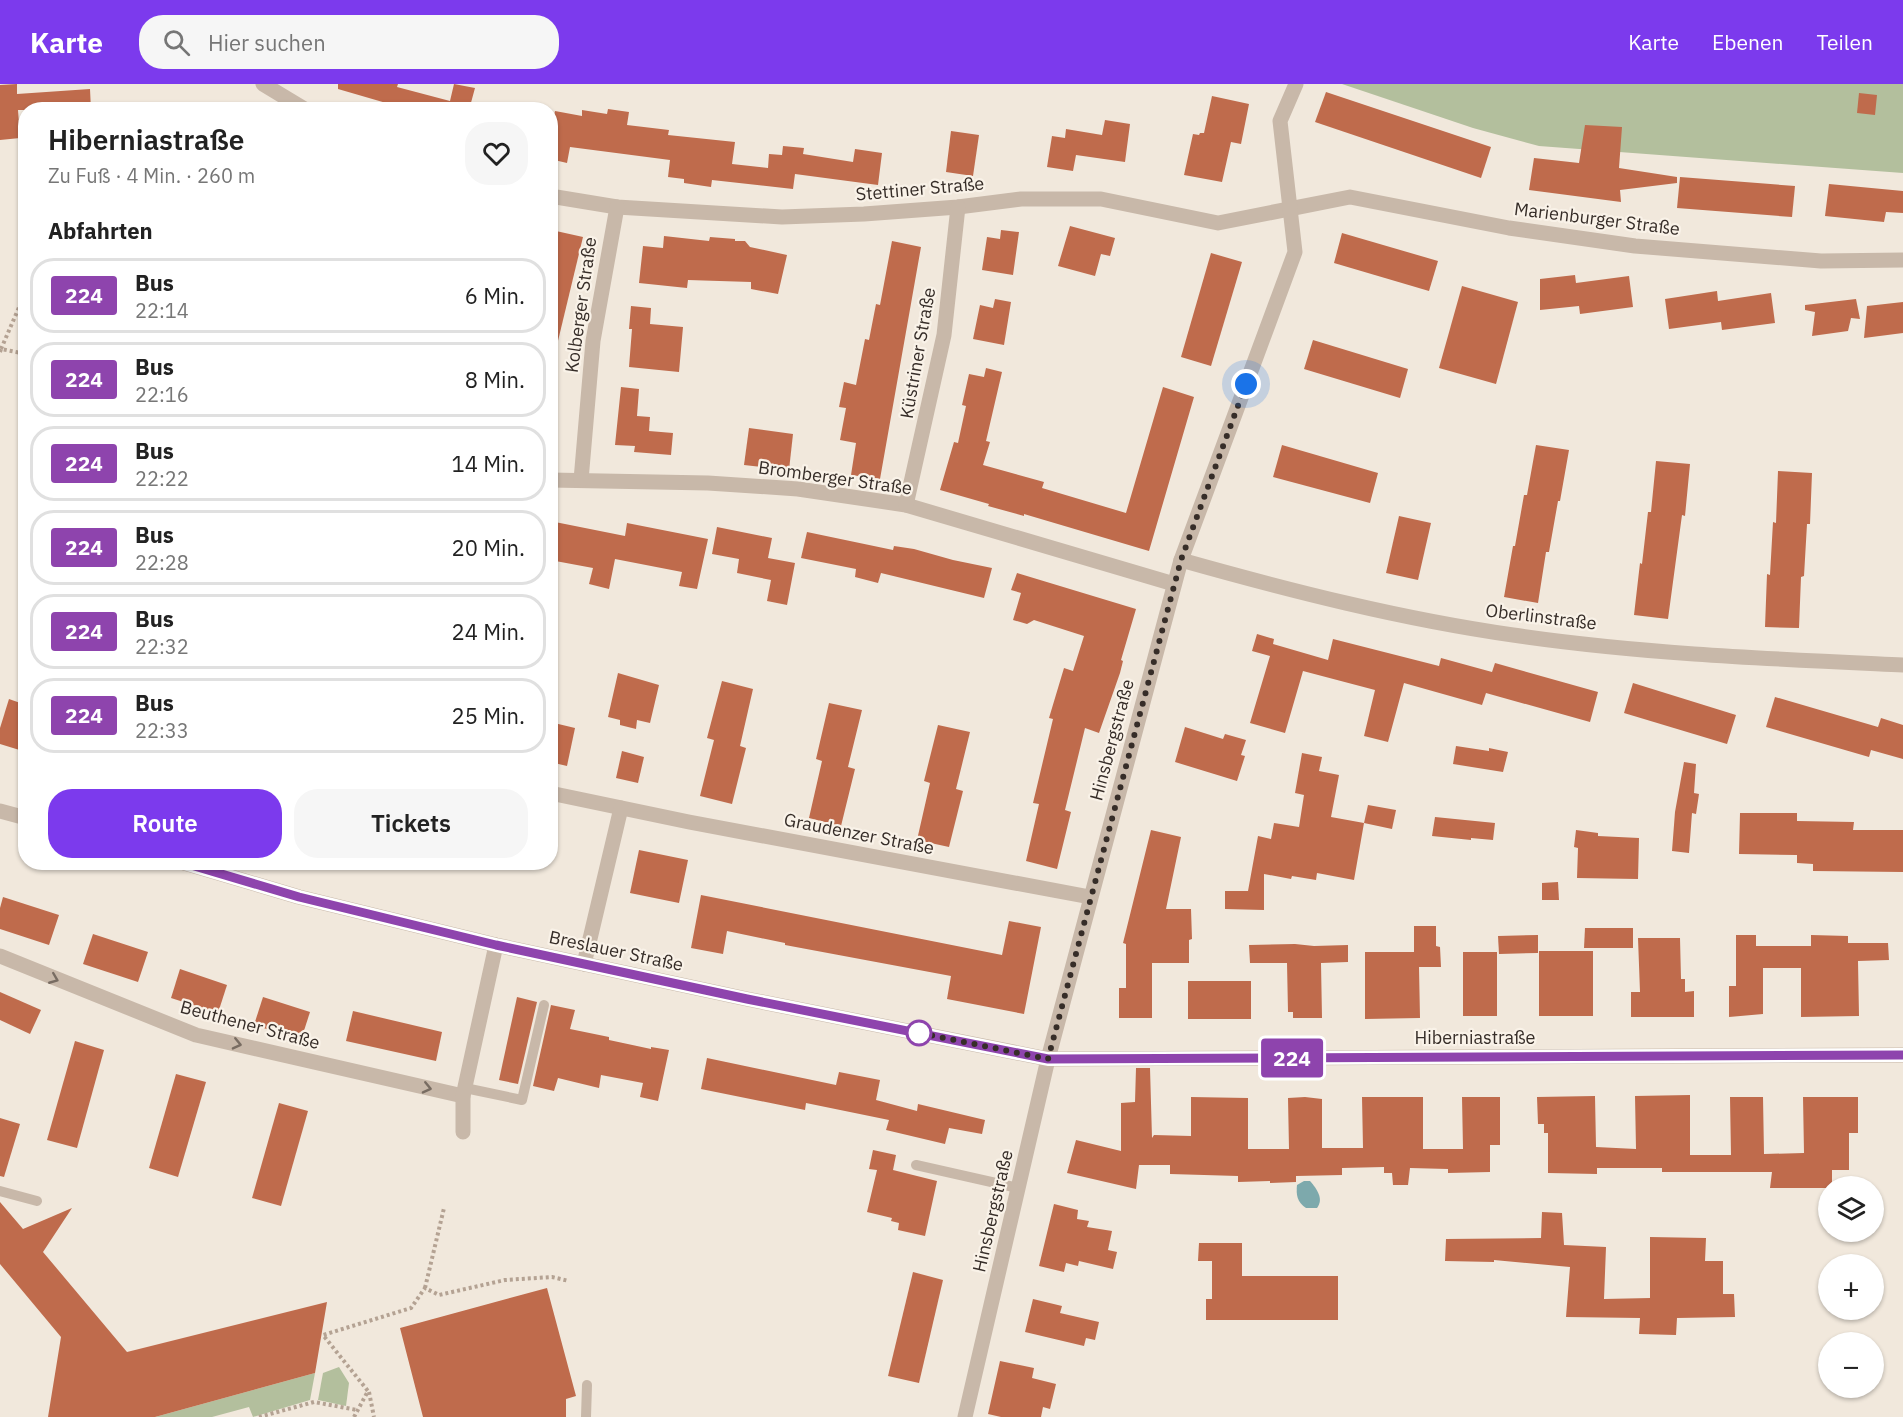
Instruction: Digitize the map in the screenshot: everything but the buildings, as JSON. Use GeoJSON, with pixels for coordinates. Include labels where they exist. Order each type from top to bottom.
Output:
{"type":"FeatureCollection","features":[{"type":"Feature","properties":{"kind":"street"},"geometry":{"type":"LineString","coordinates":[[263,84],[291,102]]}},
{"type":"Feature","properties":{"kind":"street","name":"Hinsbergstraße"},"geometry":{"type":"LineString","coordinates":[[965,1417],[1048,1059],[1174,584],[1295,252],[1280,121],[1296,84]]}},
{"type":"Feature","properties":{"kind":"street","name":"Stettiner Straße"},"geometry":{"type":"LineString","coordinates":[[558,197],[617,207],[782,217],[958,207],[1021,199],[1101,199],[1218,223],[1290,210]]}},
{"type":"Feature","properties":{"kind":"street","name":"Marienburger Straße"},"geometry":{"type":"LineString","coordinates":[[1290,210],[1350,197],[1509,228],[1635,246],[1821,261],[1903,260]]}},
{"type":"Feature","properties":{"kind":"street","name":"Kolberger Straße"},"geometry":{"type":"LineString","coordinates":[[581,480],[593,341],[617,207]]}},
{"type":"Feature","properties":{"kind":"street","name":"Küstriner Straße"},"geometry":{"type":"LineString","coordinates":[[906,505],[944,335],[958,207]]}},
{"type":"Feature","properties":{"kind":"street","name":"Bromberger Straße"},"geometry":{"type":"LineString","coordinates":[[558,480],[708,483],[798,489],[906,505],[1174,584]]}},
{"type":"Feature","properties":{"kind":"street","name":"Oberlinstraße"},"geometry":{"type":"LineString","coordinates":[[1181,560],[1254,581],[1381,612],[1510,635],[1712,656],[1903,665]]}},
{"type":"Feature","properties":{"kind":"street","name":"Graudenzer Straße"},"geometry":{"type":"LineString","coordinates":[[558,795],[1090,897]]}},
{"type":"Feature","properties":{"kind":"street"},"geometry":{"type":"LineString","coordinates":[[584,964],[621,808]]}},
{"type":"Feature","properties":{"kind":"street"},"geometry":{"type":"LineString","coordinates":[[0,811],[18,816]]}},
{"type":"Feature","properties":{"kind":"street","name":"Breslauer Straße"},"geometry":{"type":"LineString","coordinates":[[208,870],[299,897],[496,945],[1048,1059]]}},
{"type":"Feature","properties":{"kind":"street"},"geometry":{"type":"LineString","coordinates":[[463,1132],[464,1092],[496,945]]}},
{"type":"Feature","properties":{"kind":"street","name":"Beuthener Straße"},"geometry":{"type":"LineString","coordinates":[[0,956],[196,1035],[464,1092]]}},
{"type":"Feature","properties":{"kind":"street","name":"Hiberniastraße"},"geometry":{"type":"LineString","coordinates":[[1048,1059],[1903,1055]]}},
{"type":"Feature","properties":{"kind":"lane"},"geometry":{"type":"LineString","coordinates":[[464,1092],[522,1100],[544,1005]]}},
{"type":"Feature","properties":{"kind":"lane"},"geometry":{"type":"LineString","coordinates":[[916,1166],[1018,1188]]}},
{"type":"Feature","properties":{"kind":"lane"},"geometry":{"type":"LineString","coordinates":[[0,1191],[37,1201]]}},
{"type":"Feature","properties":{"kind":"lane"},"geometry":{"type":"LineString","coordinates":[[586,1385],[586,1417]]}},
{"type":"Feature","properties":{"kind":"path"},"geometry":{"type":"LineString","coordinates":[[18,310],[1,350],[18,353]]}},
{"type":"Feature","properties":{"kind":"path"},"geometry":{"type":"LineString","coordinates":[[374,1417],[368,1391],[323,1335],[411,1308],[425,1288],[444,1208]]}},
{"type":"Feature","properties":{"kind":"path"},"geometry":{"type":"LineString","coordinates":[[425,1288],[439,1295],[505,1280],[552,1277],[569,1281]]}},
{"type":"Feature","properties":{"kind":"path"},"geometry":{"type":"LineString","coordinates":[[354,1417],[368,1391]]}},
{"type":"Feature","properties":{"kind":"path"},"geometry":{"type":"LineString","coordinates":[[259,1417],[314,1402],[357,1410]]}},
{"type":"Feature","properties":{"kind":"green space"},"geometry":{"type":"Polygon","coordinates":[[[1342,84],[1903,84],[1903,173],[1539,146],[1473,128],[1342,84]]]}},
{"type":"Feature","properties":{"kind":"green space"},"geometry":{"type":"Polygon","coordinates":[[[339,1367],[349,1383],[346,1406],[318,1400],[323,1373],[339,1367]]]}},
{"type":"Feature","properties":{"kind":"green space"},"geometry":{"type":"Polygon","coordinates":[[[315,1373],[310,1400],[253,1417],[249,1407],[212,1417],[155,1417],[315,1373]]]}},
{"type":"Feature","properties":{"kind":"water"},"geometry":{"type":"Polygon","coordinates":[[[1310,1181],[1317,1191],[1320,1201],[1317,1208],[1306,1208],[1299,1201],[1297,1185],[1310,1181]]]}},
{"type":"Feature","properties":{"kind":"bus line","name":"224"},"geometry":{"type":"LineString","coordinates":[[208,870],[299,897],[496,945],[747,999],[1048,1059],[1903,1055]]}},
{"type":"Feature","properties":{"kind":"route"},"geometry":{"type":"LineString","coordinates":[[919,1033],[915,1032],[1048,1059],[1181,560],[1246,384]]}}]}
